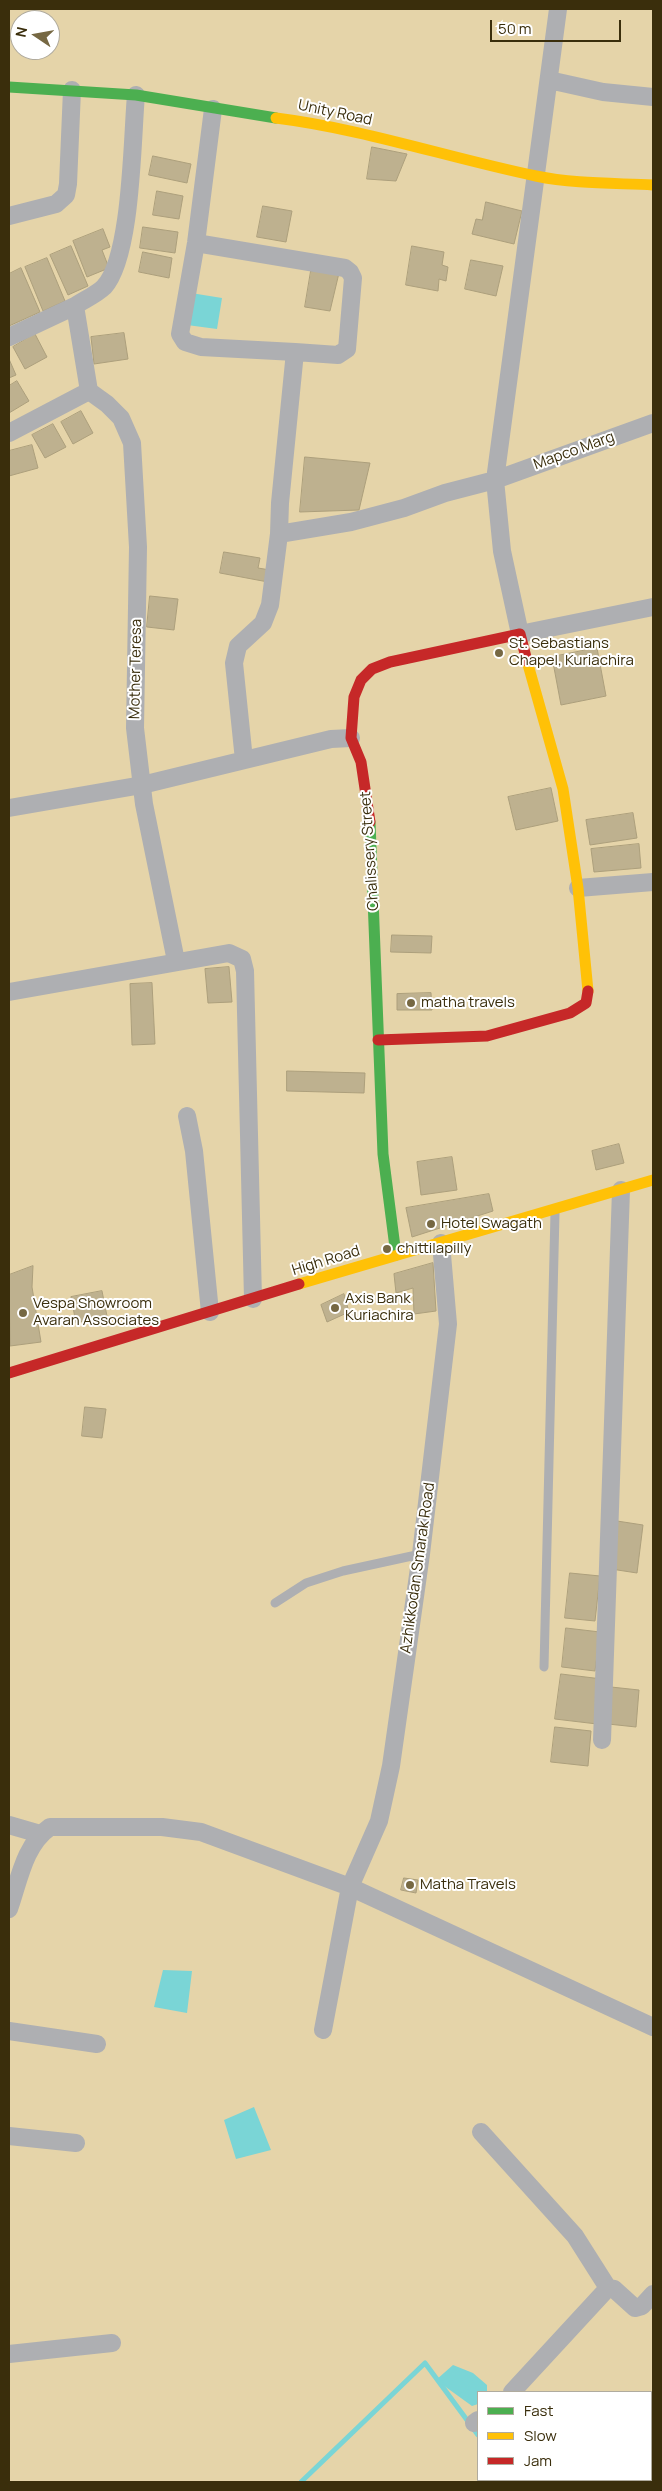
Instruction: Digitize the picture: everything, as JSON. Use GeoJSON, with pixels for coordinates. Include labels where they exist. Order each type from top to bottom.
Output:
{"type":"FeatureCollection","features":[{"type":"Feature","properties":{"kind":"street"},"geometry":{"type":"LineString","coordinates":[[378,1040],[487,1036],[570,1013],[586,1003],[589,986],[578,888],[563,789],[520,634],[502,551],[495,480],[558,9]]}},
{"type":"Feature","properties":{"kind":"street"},"geometry":{"type":"LineString","coordinates":[[549,80],[603,92],[653,96]]}},
{"type":"Feature","properties":{"kind":"street","name":"Unity Road"},"geometry":{"type":"LineString","coordinates":[[9,87],[136,95],[213,109],[318,123],[537,176],[653,185]]}},
{"type":"Feature","properties":{"kind":"street"},"geometry":{"type":"LineString","coordinates":[[9,216],[56,204],[66,195],[72,90]]}},
{"type":"Feature","properties":{"kind":"street"},"geometry":{"type":"LineString","coordinates":[[9,337],[75,306],[104,287],[114,271],[125,226],[136,95]]}},
{"type":"Feature","properties":{"kind":"street"},"geometry":{"type":"LineString","coordinates":[[196,243],[345,268],[353,278],[346,349],[338,355],[201,347],[185,342],[180,330],[196,243],[213,109]]}},
{"type":"Feature","properties":{"kind":"street"},"geometry":{"type":"LineString","coordinates":[[9,433],[89,391],[75,306]]}},
{"type":"Feature","properties":{"kind":"street"},"geometry":{"type":"LineString","coordinates":[[244,760],[234,663],[238,646],[264,623],[270,605],[279,534],[280,503],[295,352]]}},
{"type":"Feature","properties":{"kind":"street","name":"Mother Teresa"},"geometry":{"type":"LineString","coordinates":[[89,391],[107,404],[121,418],[132,442],[138,547],[135,728],[142,786],[176,961]]}},
{"type":"Feature","properties":{"kind":"street","name":"Mapco Marg"},"geometry":{"type":"LineString","coordinates":[[279,534],[351,522],[404,508],[445,493],[495,480],[653,423]]}},
{"type":"Feature","properties":{"kind":"street"},"geometry":{"type":"LineString","coordinates":[[9,808],[142,786],[331,739],[351,738],[354,697],[361,680],[372,669],[390,662],[653,607]]}},
{"type":"Feature","properties":{"kind":"street","name":"Chalissery Street"},"geometry":{"type":"LineString","coordinates":[[351,738],[361,762],[370,810],[383,1154],[396,1256]]}},
{"type":"Feature","properties":{"kind":"street"},"geometry":{"type":"LineString","coordinates":[[578,888],[653,882]]}},
{"type":"Feature","properties":{"kind":"street"},"geometry":{"type":"LineString","coordinates":[[9,992],[229,953],[242,958],[245,971],[253,1298]]}},
{"type":"Feature","properties":{"kind":"street"},"geometry":{"type":"LineString","coordinates":[[187,1116],[194,1150],[210,1312]]}},
{"type":"Feature","properties":{"kind":"street","name":"High Road"},"geometry":{"type":"LineString","coordinates":[[9,1374],[253,1298],[653,1180]]}},
{"type":"Feature","properties":{"kind":"street"},"geometry":{"type":"LineString","coordinates":[[602,1740],[621,1190]]}},
{"type":"Feature","properties":{"kind":"street","name":"Azhikkodan Smarak Road"},"geometry":{"type":"LineString","coordinates":[[323,2030],[350,1887],[379,1821],[391,1766],[421,1554],[448,1324],[441,1242]]}},
{"type":"Feature","properties":{"kind":"street"},"geometry":{"type":"LineString","coordinates":[[9,1825],[40,1834]]}},
{"type":"Feature","properties":{"kind":"street"},"geometry":{"type":"LineString","coordinates":[[9,1909],[28,1852],[40,1834],[50,1827],[162,1827],[201,1832],[350,1887],[653,2027]]}},
{"type":"Feature","properties":{"kind":"street"},"geometry":{"type":"LineString","coordinates":[[9,2031],[97,2044]]}},
{"type":"Feature","properties":{"kind":"street"},"geometry":{"type":"LineString","coordinates":[[481,2132],[575,2236],[608,2288],[614,2289],[635,2308],[642,2306],[653,2294]]}},
{"type":"Feature","properties":{"kind":"street"},"geometry":{"type":"LineString","coordinates":[[9,2136],[76,2143]]}},
{"type":"Feature","properties":{"kind":"street"},"geometry":{"type":"LineString","coordinates":[[518,2391],[608,2288]]}},
{"type":"Feature","properties":{"kind":"street"},"geometry":{"type":"LineString","coordinates":[[9,2354],[112,2343]]}},
{"type":"Feature","properties":{"kind":"lane"},"geometry":{"type":"LineString","coordinates":[[544,1667],[555,1209]]}},
{"type":"Feature","properties":{"kind":"lane"},"geometry":{"type":"LineString","coordinates":[[275,1603],[306,1583],[343,1571],[421,1554]]}},
{"type":"Feature","properties":{"kind":"water"},"geometry":{"type":"Polygon","coordinates":[[[191,293],[222,298],[217,329],[187,325],[191,293]]]}},
{"type":"Feature","properties":{"kind":"water"},"geometry":{"type":"Polygon","coordinates":[[[163,1970],[192,1971],[187,2013],[154,2007],[163,1970]]]}},
{"type":"Feature","properties":{"kind":"water"},"geometry":{"type":"Polygon","coordinates":[[[254,2107],[271,2150],[236,2159],[224,2120],[254,2107]]]}},
{"type":"Feature","properties":{"kind":"water"},"geometry":{"type":"Polygon","coordinates":[[[453,2365],[473,2373],[487,2385],[487,2391],[477,2391],[477,2404],[472,2406],[436,2380],[453,2365]]]}},
{"type":"Feature","properties":{"kind":"building"},"geometry":{"type":"Polygon","coordinates":[[[372,147],[407,154],[396,181],[367,179],[372,147]]]}},
{"type":"Feature","properties":{"kind":"building"},"geometry":{"type":"Polygon","coordinates":[[[153,156],[191,164],[187,183],[149,175],[153,156]]]}},
{"type":"Feature","properties":{"kind":"building"},"geometry":{"type":"Polygon","coordinates":[[[157,191],[183,196],[179,219],[153,215],[157,191]]]}},
{"type":"Feature","properties":{"kind":"building"},"geometry":{"type":"Polygon","coordinates":[[[486,202],[522,211],[514,244],[472,234],[476,219],[482,220],[486,202]]]}},
{"type":"Feature","properties":{"kind":"building"},"geometry":{"type":"Polygon","coordinates":[[[263,206],[292,211],[286,242],[257,237],[263,206]]]}},
{"type":"Feature","properties":{"kind":"building"},"geometry":{"type":"Polygon","coordinates":[[[143,227],[178,232],[175,253],[140,248],[143,227]]]}},
{"type":"Feature","properties":{"kind":"building"},"geometry":{"type":"Polygon","coordinates":[[[103,229],[110,247],[102,250],[109,268],[87,277],[73,241],[103,229]]]}},
{"type":"Feature","properties":{"kind":"building"},"geometry":{"type":"Polygon","coordinates":[[[71,246],[88,286],[68,295],[50,255],[71,246]]]}},
{"type":"Feature","properties":{"kind":"building"},"geometry":{"type":"Polygon","coordinates":[[[412,246],[444,252],[442,265],[448,267],[446,281],[439,279],[438,291],[406,285],[412,246]]]}},
{"type":"Feature","properties":{"kind":"building"},"geometry":{"type":"Polygon","coordinates":[[[143,252],[172,258],[169,278],[139,272],[143,252]]]}},
{"type":"Feature","properties":{"kind":"building"},"geometry":{"type":"Polygon","coordinates":[[[47,258],[65,301],[43,311],[25,267],[47,258]]]}},
{"type":"Feature","properties":{"kind":"building"},"geometry":{"type":"Polygon","coordinates":[[[471,260],[503,266],[496,296],[465,289],[471,260]]]}},
{"type":"Feature","properties":{"kind":"building"},"geometry":{"type":"Polygon","coordinates":[[[21,268],[40,312],[9,326],[9,274],[21,268]]]}},
{"type":"Feature","properties":{"kind":"building"},"geometry":{"type":"Polygon","coordinates":[[[311,271],[339,273],[330,311],[305,307],[311,271]]]}},
{"type":"Feature","properties":{"kind":"building"},"geometry":{"type":"Polygon","coordinates":[[[124,333],[128,359],[94,364],[91,337],[124,333]]]}},
{"type":"Feature","properties":{"kind":"building"},"geometry":{"type":"Polygon","coordinates":[[[35,334],[47,357],[25,369],[13,347],[35,334]]]}},
{"type":"Feature","properties":{"kind":"building"},"geometry":{"type":"Polygon","coordinates":[[[9,359],[16,375],[9,378],[9,359]]]}},
{"type":"Feature","properties":{"kind":"building"},"geometry":{"type":"Polygon","coordinates":[[[17,381],[29,401],[9,413],[9,386],[17,381]]]}},
{"type":"Feature","properties":{"kind":"building"},"geometry":{"type":"Polygon","coordinates":[[[81,411],[93,433],[73,444],[61,422],[81,411]]]}},
{"type":"Feature","properties":{"kind":"building"},"geometry":{"type":"Polygon","coordinates":[[[53,424],[66,447],[45,458],[32,435],[53,424]]]}},
{"type":"Feature","properties":{"kind":"building"},"geometry":{"type":"Polygon","coordinates":[[[32,445],[38,468],[9,476],[9,451],[32,445]]]}},
{"type":"Feature","properties":{"kind":"building"},"geometry":{"type":"Polygon","coordinates":[[[305,457],[370,463],[359,510],[300,512],[305,457]]]}},
{"type":"Feature","properties":{"kind":"building"},"geometry":{"type":"Polygon","coordinates":[[[224,552],[260,558],[258,568],[270,570],[268,582],[220,573],[224,552]]]}},
{"type":"Feature","properties":{"kind":"building"},"geometry":{"type":"Polygon","coordinates":[[[150,596],[178,599],[174,630],[147,627],[150,596]]]}},
{"type":"Feature","properties":{"kind":"building"},"geometry":{"type":"Polygon","coordinates":[[[597,648],[606,696],[561,705],[552,657],[597,648]]]}},
{"type":"Feature","properties":{"kind":"building"},"geometry":{"type":"Polygon","coordinates":[[[551,788],[558,821],[516,830],[508,797],[551,788]]]}},
{"type":"Feature","properties":{"kind":"building"},"geometry":{"type":"Polygon","coordinates":[[[633,813],[637,838],[590,845],[586,820],[633,813]]]}},
{"type":"Feature","properties":{"kind":"building"},"geometry":{"type":"Polygon","coordinates":[[[639,844],[641,868],[594,872],[591,849],[639,844]]]}},
{"type":"Feature","properties":{"kind":"building"},"geometry":{"type":"Polygon","coordinates":[[[392,935],[432,936],[431,953],[391,952],[392,935]]]}},
{"type":"Feature","properties":{"kind":"building"},"geometry":{"type":"Polygon","coordinates":[[[229,967],[232,1002],[208,1003],[205,969],[229,967]]]}},
{"type":"Feature","properties":{"kind":"building"},"geometry":{"type":"Polygon","coordinates":[[[152,983],[155,1044],[132,1045],[130,984],[152,983]]]}},
{"type":"Feature","properties":{"kind":"building"},"geometry":{"type":"Polygon","coordinates":[[[431,993],[432,1010],[397,1010],[397,994],[431,993]]]}},
{"type":"Feature","properties":{"kind":"building"},"geometry":{"type":"Polygon","coordinates":[[[287,1071],[365,1073],[364,1093],[287,1091],[287,1071]]]}},
{"type":"Feature","properties":{"kind":"building"},"geometry":{"type":"Polygon","coordinates":[[[619,1144],[624,1163],[596,1170],[592,1151],[619,1144]]]}},
{"type":"Feature","properties":{"kind":"building"},"geometry":{"type":"Polygon","coordinates":[[[452,1157],[457,1190],[421,1195],[417,1162],[452,1157]]]}},
{"type":"Feature","properties":{"kind":"building","name":"Hotel Swagath"},"geometry":{"type":"Polygon","coordinates":[[[489,1194],[493,1211],[412,1237],[406,1208],[489,1194]]]}},
{"type":"Feature","properties":{"kind":"building"},"geometry":{"type":"Polygon","coordinates":[[[433,1263],[436,1311],[414,1314],[413,1288],[396,1293],[394,1274],[433,1263]]]}},
{"type":"Feature","properties":{"kind":"building","name":"Vespa Showroom Avaran Associates"},"geometry":{"type":"Polygon","coordinates":[[[33,1266],[32,1287],[41,1342],[10,1346],[9,1275],[33,1266]]]}},
{"type":"Feature","properties":{"kind":"building"},"geometry":{"type":"Polygon","coordinates":[[[102,1291],[107,1316],[76,1323],[71,1297],[102,1291]]]}},
{"type":"Feature","properties":{"kind":"building","name":"Axis Bank Kuriachira"},"geometry":{"type":"Polygon","coordinates":[[[344,1294],[349,1312],[327,1322],[321,1305],[344,1294]]]}},
{"type":"Feature","properties":{"kind":"building"},"geometry":{"type":"Polygon","coordinates":[[[85,1407],[106,1409],[102,1438],[82,1436],[85,1407]]]}},
{"type":"Feature","properties":{"kind":"building"},"geometry":{"type":"Polygon","coordinates":[[[617,1521],[643,1525],[637,1573],[611,1569],[617,1521]]]}},
{"type":"Feature","properties":{"kind":"building"},"geometry":{"type":"Polygon","coordinates":[[[570,1573],[600,1576],[595,1621],[565,1618],[570,1573]]]}},
{"type":"Feature","properties":{"kind":"building"},"geometry":{"type":"Polygon","coordinates":[[[566,1628],[600,1632],[595,1671],[562,1667],[566,1628]]]}},
{"type":"Feature","properties":{"kind":"building"},"geometry":{"type":"Polygon","coordinates":[[[561,1674],[602,1679],[597,1724],[555,1719],[561,1674]]]}},
{"type":"Feature","properties":{"kind":"building"},"geometry":{"type":"Polygon","coordinates":[[[611,1687],[639,1690],[636,1727],[608,1724],[611,1687]]]}},
{"type":"Feature","properties":{"kind":"building"},"geometry":{"type":"Polygon","coordinates":[[[555,1727],[591,1731],[588,1766],[551,1762],[555,1727]]]}},
{"type":"Feature","properties":{"kind":"building","name":"Matha Travels"},"geometry":{"type":"Polygon","coordinates":[[[404,1878],[418,1880],[416,1893],[401,1890],[404,1878]]]}},
{"type":"Feature","properties":{"kind":"waterway"},"geometry":{"type":"LineString","coordinates":[[301,2482],[425,2363],[477,2434]]}},
{"type":"Feature","properties":{"kind":"traffic: fast"},"geometry":{"type":"LineString","coordinates":[[9,87],[136,95],[276,118]]}},
{"type":"Feature","properties":{"kind":"traffic: fast"},"geometry":{"type":"LineString","coordinates":[[370,822],[383,1154],[396,1255]]}},
{"type":"Feature","properties":{"kind":"traffic: slow"},"geometry":{"type":"LineString","coordinates":[[276,118],[374,136],[550,179],[653,185]]}},
{"type":"Feature","properties":{"kind":"traffic: slow"},"geometry":{"type":"LineString","coordinates":[[527,661],[563,789],[578,888],[588,991]]}},
{"type":"Feature","properties":{"kind":"traffic: slow"},"geometry":{"type":"LineString","coordinates":[[299,1284],[653,1180]]}},
{"type":"Feature","properties":{"kind":"traffic: jam"},"geometry":{"type":"LineString","coordinates":[[370,822],[361,762],[351,738],[354,697],[361,680],[372,669],[390,662],[520,634],[527,661]]}},
{"type":"Feature","properties":{"kind":"traffic: jam"},"geometry":{"type":"LineString","coordinates":[[378,1040],[487,1036],[570,1013],[586,1003],[588,991]]}},
{"type":"Feature","properties":{"kind":"traffic: jam"},"geometry":{"type":"LineString","coordinates":[[9,1373],[299,1284]]}},
{"type":"Feature","properties":{"kind":"place","name":"St. Sebastians Chapel, Kuriachira"},"geometry":{"type":"Point","coordinates":[499,653]}},
{"type":"Feature","properties":{"kind":"place","name":"matha travels"},"geometry":{"type":"Point","coordinates":[411,1003]}},
{"type":"Feature","properties":{"kind":"place","name":"Hotel Swagath"},"geometry":{"type":"Point","coordinates":[431,1224]}},
{"type":"Feature","properties":{"kind":"place","name":"chittilapilly"},"geometry":{"type":"Point","coordinates":[387,1249]}},
{"type":"Feature","properties":{"kind":"place","name":"Axis Bank Kuriachira"},"geometry":{"type":"Point","coordinates":[335,1308]}},
{"type":"Feature","properties":{"kind":"place","name":"Vespa Showroom Avaran Associates"},"geometry":{"type":"Point","coordinates":[23,1313]}},
{"type":"Feature","properties":{"kind":"place","name":"Matha Travels"},"geometry":{"type":"Point","coordinates":[410,1885]}}]}
